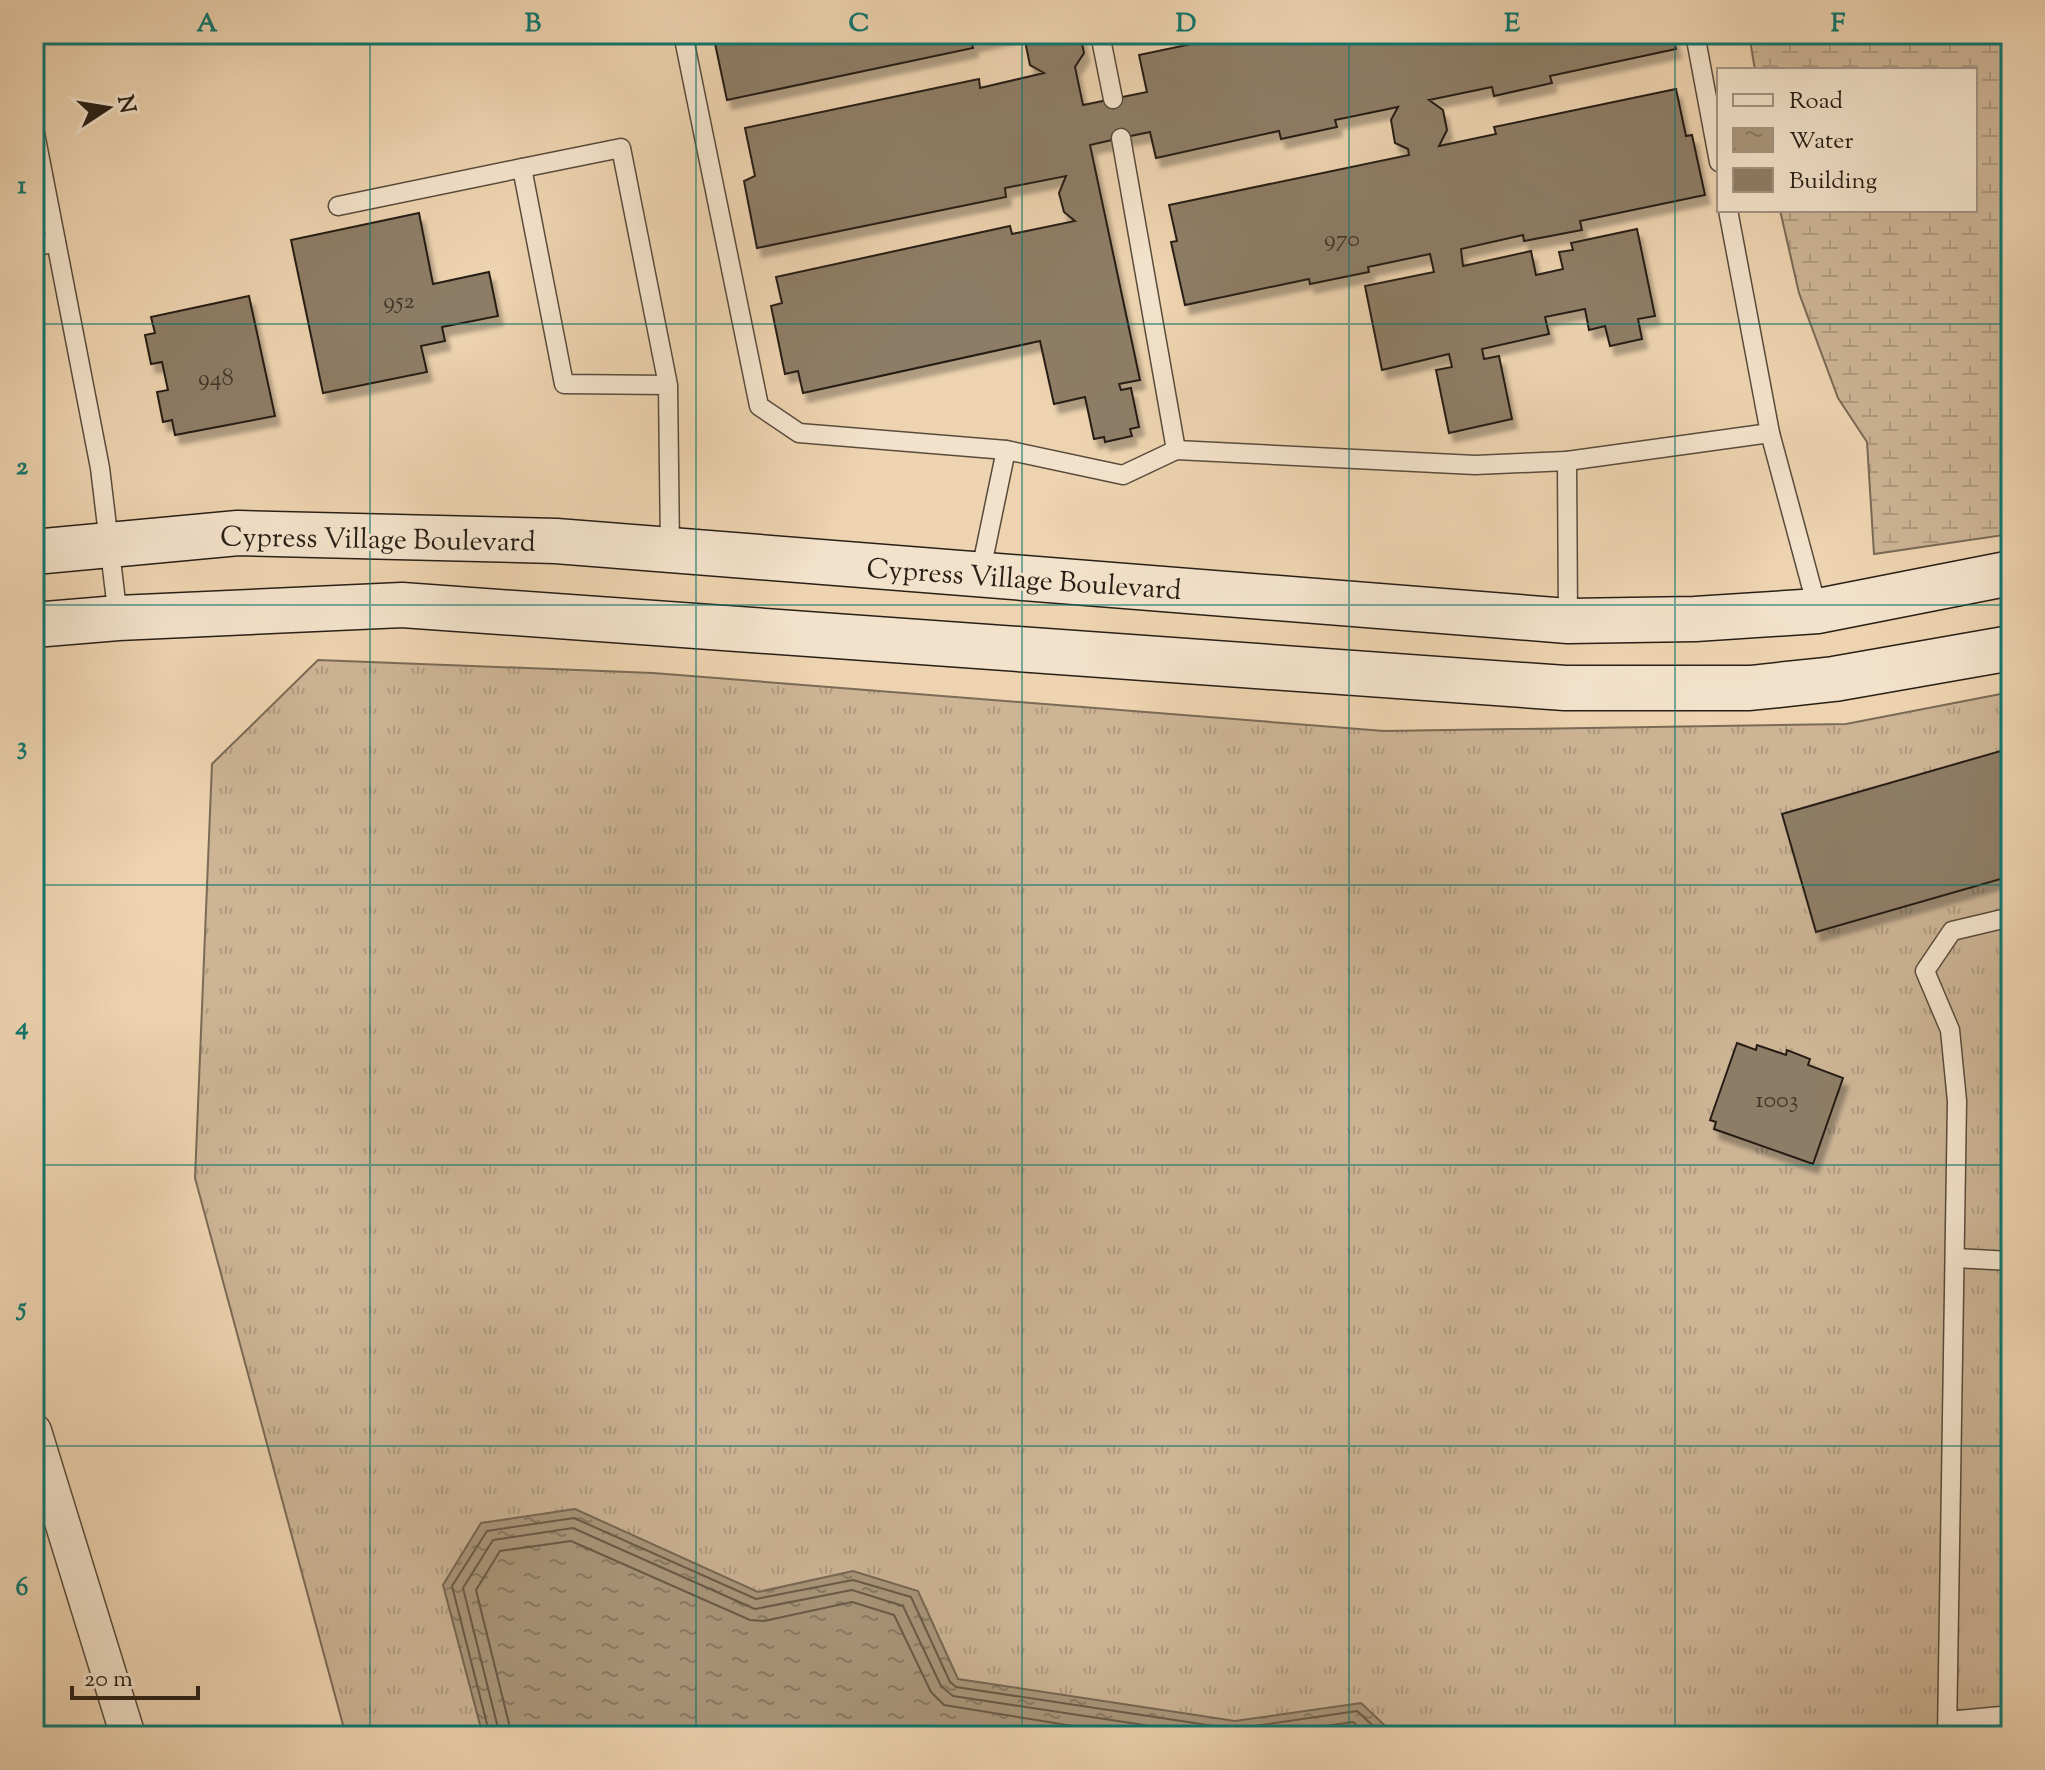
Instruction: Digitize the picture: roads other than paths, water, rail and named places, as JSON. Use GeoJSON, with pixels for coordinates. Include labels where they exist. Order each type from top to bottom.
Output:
{"type":"FeatureCollection","features":[{"type":"Feature","properties":{"kind":"street","name":"Cypress Village Boulevard"},"geometry":{"type":"LineString","coordinates":[[34,552],[238,533],[556,541],[1568,621],[1695,619],[1818,611],[2011,573]]}},
{"type":"Feature","properties":{"kind":"street"},"geometry":{"type":"LineString","coordinates":[[34,625],[118,618],[402,605],[1565,688],[1750,688],[1834,679],[2011,648]]}},
{"type":"Feature","properties":{"kind":"street"},"geometry":{"type":"LineString","coordinates":[[34,1431],[128,1736]]}},
{"type":"Feature","properties":{"kind":"lane"},"geometry":{"type":"LineString","coordinates":[[683,34],[759,406],[799,433],[1006,450],[1123,475],[1176,450],[1475,465],[1567,461],[1770,433]]}},
{"type":"Feature","properties":{"kind":"lane"},"geometry":{"type":"LineString","coordinates":[[1100,34],[1113,99]]}},
{"type":"Feature","properties":{"kind":"lane"},"geometry":{"type":"LineString","coordinates":[[1695,34],[1717,151]]}},
{"type":"Feature","properties":{"kind":"lane"},"geometry":{"type":"LineString","coordinates":[[34,128],[100,468],[118,618]]}},
{"type":"Feature","properties":{"kind":"lane"},"geometry":{"type":"LineString","coordinates":[[1121,138],[1176,450]]}},
{"type":"Feature","properties":{"kind":"lane"},"geometry":{"type":"LineString","coordinates":[[338,206],[621,148],[668,385],[670,550]]}},
{"type":"Feature","properties":{"kind":"lane"},"geometry":{"type":"LineString","coordinates":[[522,168],[564,384],[668,385]]}},
{"type":"Feature","properties":{"kind":"lane"},"geometry":{"type":"LineString","coordinates":[[1728,212],[1770,433],[1818,611]]}},
{"type":"Feature","properties":{"kind":"lane"},"geometry":{"type":"LineString","coordinates":[[34,247],[56,242]]}},
{"type":"Feature","properties":{"kind":"lane"},"geometry":{"type":"LineString","coordinates":[[980,575],[1006,450]]}},
{"type":"Feature","properties":{"kind":"lane"},"geometry":{"type":"LineString","coordinates":[[1567,461],[1568,621]]}},
{"type":"Feature","properties":{"kind":"lane"},"geometry":{"type":"LineString","coordinates":[[2011,917],[1952,931],[1925,971],[1950,1030],[1957,1101],[1948,1728],[2011,1715]]}},
{"type":"Feature","properties":{"kind":"lane"},"geometry":{"type":"LineString","coordinates":[[1955,1258],[2011,1261]]}},
{"type":"Feature","properties":{"kind":"water"},"geometry":{"type":"Polygon","coordinates":[[[575,1509],[758,1592],[853,1571],[918,1591],[958,1679],[1235,1721],[1361,1703],[1396,1736],[483,1736],[443,1585],[481,1523],[575,1509]]]}}]}
